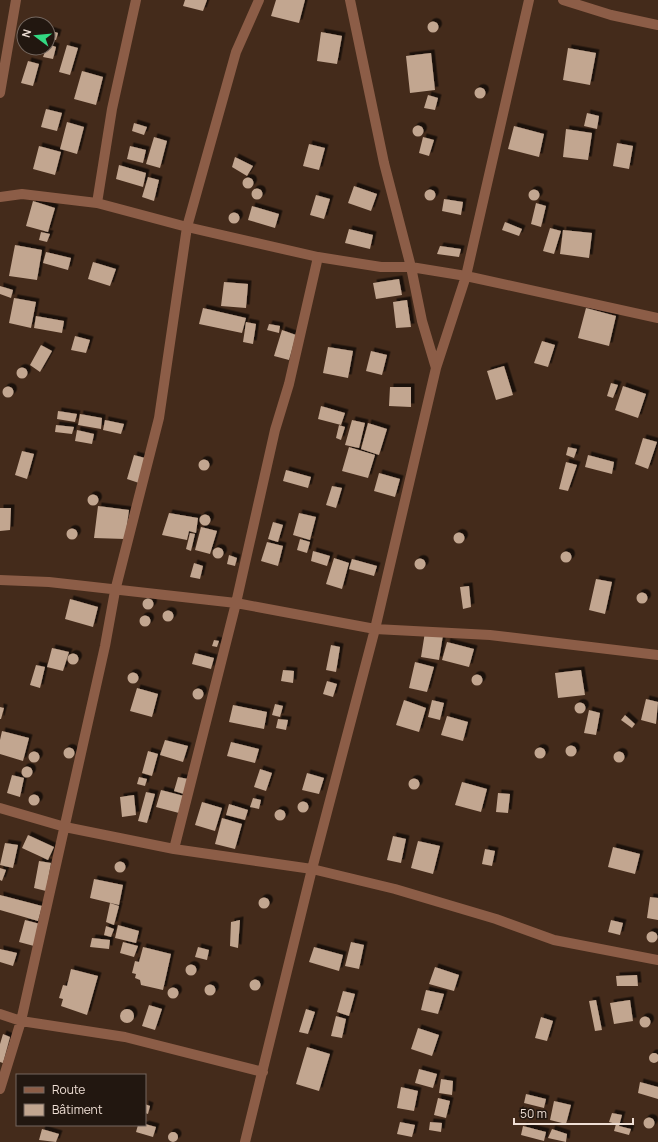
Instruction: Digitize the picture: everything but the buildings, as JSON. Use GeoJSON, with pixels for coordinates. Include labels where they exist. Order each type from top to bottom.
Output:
{"type":"FeatureCollection","features":[{"type":"Feature","properties":{"kind":"street"},"geometry":{"type":"LineString","coordinates":[[0,93],[2,73],[16,0]]}},
{"type":"Feature","properties":{"kind":"street"},"geometry":{"type":"LineString","coordinates":[[97,203],[112,109],[136,0]]}},
{"type":"Feature","properties":{"kind":"street"},"geometry":{"type":"LineString","coordinates":[[0,1089],[21,1021],[105,646],[115,591],[159,418],[187,227],[236,52],[259,0]]}},
{"type":"Feature","properties":{"kind":"street"},"geometry":{"type":"LineString","coordinates":[[350,0],[384,163],[411,267],[422,321],[436,368]]}},
{"type":"Feature","properties":{"kind":"street"},"geometry":{"type":"LineString","coordinates":[[245,1142],[312,869],[375,629],[436,368],[466,276],[528,0]]}},
{"type":"Feature","properties":{"kind":"street"},"geometry":{"type":"LineString","coordinates":[[563,0],[611,15],[658,25]]}},
{"type":"Feature","properties":{"kind":"street"},"geometry":{"type":"LineString","coordinates":[[0,197],[22,194],[97,203],[187,227],[318,257],[382,267],[411,267],[466,276],[658,318]]}},
{"type":"Feature","properties":{"kind":"street"},"geometry":{"type":"LineString","coordinates":[[174,849],[236,603],[275,430],[289,384],[318,257]]}},
{"type":"Feature","properties":{"kind":"street"},"geometry":{"type":"LineString","coordinates":[[0,580],[49,582],[115,591],[236,603],[375,629],[490,635],[658,655]]}},
{"type":"Feature","properties":{"kind":"street"},"geometry":{"type":"LineString","coordinates":[[0,808],[65,827],[174,849],[312,869],[395,888],[496,919],[554,940],[658,960]]}},
{"type":"Feature","properties":{"kind":"street"},"geometry":{"type":"LineString","coordinates":[[0,1014],[21,1021],[125,1037],[263,1072]]}}]}
